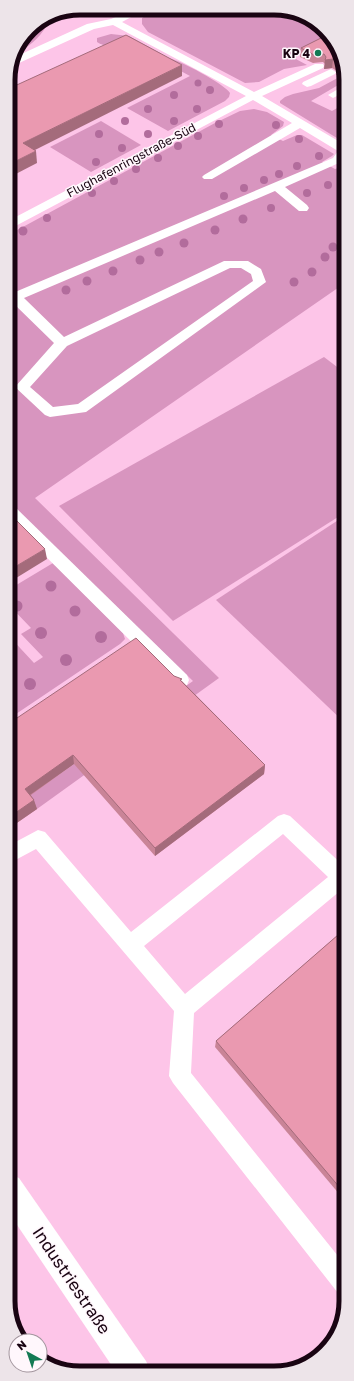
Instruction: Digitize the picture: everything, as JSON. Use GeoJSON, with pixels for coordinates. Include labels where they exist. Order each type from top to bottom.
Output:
{"type":"FeatureCollection","features":[{"type":"Feature","properties":{"kind":"street","name":"Industriestraße"},"geometry":{"type":"LineString","coordinates":[[15,1197],[131,1366]]}},
{"type":"Feature","properties":{"kind":"lane"},"geometry":{"type":"LineString","coordinates":[[19,59],[91,26],[114,22],[129,15]]}},
{"type":"Feature","properties":{"kind":"lane"},"geometry":{"type":"LineString","coordinates":[[114,22],[254,96],[339,146]]}},
{"type":"Feature","properties":{"kind":"lane"},"geometry":{"type":"LineString","coordinates":[[254,96],[319,66]]}},
{"type":"Feature","properties":{"kind":"lane"},"geometry":{"type":"LineString","coordinates":[[254,96],[308,84],[331,72]]}},
{"type":"Feature","properties":{"kind":"lane"},"geometry":{"type":"LineString","coordinates":[[333,95],[339,92]]}},
{"type":"Feature","properties":{"kind":"lane","name":"Flughafenringstraße-Süd"},"geometry":{"type":"LineString","coordinates":[[15,222],[230,107],[254,96]]}},
{"type":"Feature","properties":{"kind":"lane"},"geometry":{"type":"LineString","coordinates":[[208,177],[300,123]]}},
{"type":"Feature","properties":{"kind":"lane"},"geometry":{"type":"LineString","coordinates":[[15,298],[277,186],[337,160],[339,158]]}},
{"type":"Feature","properties":{"kind":"lane"},"geometry":{"type":"LineString","coordinates":[[277,186],[303,208]]}},
{"type":"Feature","properties":{"kind":"lane"},"geometry":{"type":"LineString","coordinates":[[228,264],[244,264],[257,272],[260,282],[81,408],[50,412],[22,388],[62,343],[228,264]]}},
{"type":"Feature","properties":{"kind":"lane"},"geometry":{"type":"LineString","coordinates":[[15,302],[62,343]]}},
{"type":"Feature","properties":{"kind":"lane"},"geometry":{"type":"LineString","coordinates":[[15,516],[181,680]]}},
{"type":"Feature","properties":{"kind":"lane"},"geometry":{"type":"LineString","coordinates":[[130,945],[284,822],[339,875]]}},
{"type":"Feature","properties":{"kind":"lane"},"geometry":{"type":"LineString","coordinates":[[15,852],[38,838],[184,1008],[180,1076],[339,1276]]}},
{"type":"Feature","properties":{"kind":"lane"},"geometry":{"type":"LineString","coordinates":[[184,1008],[339,880]]}},
{"type":"Feature","properties":{"kind":"shaded area"},"geometry":{"type":"Polygon","coordinates":[[[76,15],[70,18],[63,17],[76,15]]]}},
{"type":"Feature","properties":{"kind":"shaded area"},"geometry":{"type":"Polygon","coordinates":[[[147,15],[287,16],[299,20],[314,28],[327,42],[325,41],[294,58],[307,65],[284,69],[259,82],[245,83],[148,32],[142,24],[142,18],[147,15]]]}},
{"type":"Feature","properties":{"kind":"shaded area"},"geometry":{"type":"Polygon","coordinates":[[[47,24],[37,39],[23,49],[34,34],[47,24]]]}},
{"type":"Feature","properties":{"kind":"shaded area"},"geometry":{"type":"Polygon","coordinates":[[[111,34],[129,36],[160,53],[154,55],[138,55],[111,48],[97,42],[97,38],[111,34]]]}},
{"type":"Feature","properties":{"kind":"shaded area"},"geometry":{"type":"Polygon","coordinates":[[[168,58],[201,73],[220,84],[230,93],[229,97],[225,101],[168,131],[127,108],[190,76],[164,62],[168,58]]]}},
{"type":"Feature","properties":{"kind":"shaded area"},"geometry":{"type":"Polygon","coordinates":[[[339,77],[339,85],[311,101],[332,111],[339,107],[339,139],[280,103],[280,101],[285,97],[319,88],[339,77]]]}},
{"type":"Feature","properties":{"kind":"shaded area"},"geometry":{"type":"Polygon","coordinates":[[[254,109],[267,112],[284,122],[283,126],[271,135],[283,141],[297,135],[302,135],[334,154],[322,162],[335,169],[339,168],[339,287],[35,498],[219,678],[37,809],[27,797],[193,681],[15,508],[15,231],[240,111],[254,109]]]}},
{"type":"Feature","properties":{"kind":"shaded area"},"geometry":{"type":"Polygon","coordinates":[[[101,121],[141,145],[91,172],[50,147],[101,121]]]}},
{"type":"Feature","properties":{"kind":"shaded area"},"geometry":{"type":"Polygon","coordinates":[[[324,357],[339,368],[339,516],[173,621],[59,506],[324,357]]]}},
{"type":"Feature","properties":{"kind":"shaded area"},"geometry":{"type":"Polygon","coordinates":[[[339,520],[339,717],[216,600],[339,520]]]}},
{"type":"Feature","properties":{"kind":"shaded area"},"geometry":{"type":"Polygon","coordinates":[[[53,563],[123,633],[125,639],[120,644],[15,715],[15,643],[34,663],[43,657],[21,634],[31,628],[15,611],[15,586],[53,563]]]}},
{"type":"Feature","properties":{"kind":"building"},"geometry":{"type":"Polygon","coordinates":[[[126,35],[182,65],[23,143],[36,151],[15,162],[15,86],[126,35]]]}},
{"type":"Feature","properties":{"kind":"building"},"geometry":{"type":"Polygon","coordinates":[[[323,37],[336,61],[333,59],[325,60],[326,57],[324,54],[314,55],[301,48],[323,37]]]}},
{"type":"Feature","properties":{"kind":"building"},"geometry":{"type":"Polygon","coordinates":[[[15,519],[45,549],[15,567],[15,519]]]}},
{"type":"Feature","properties":{"kind":"building"},"geometry":{"type":"Polygon","coordinates":[[[136,638],[174,676],[182,679],[180,680],[265,765],[155,848],[73,755],[25,789],[34,800],[15,813],[15,716],[17,718],[136,638]]]}},
{"type":"Feature","properties":{"kind":"building"},"geometry":{"type":"Polygon","coordinates":[[[339,934],[339,1187],[216,1041],[339,934]]]}},
{"type":"Feature","properties":{"kind":"place","name":"KP 4"},"geometry":{"type":"Point","coordinates":[318,53]}}]}
